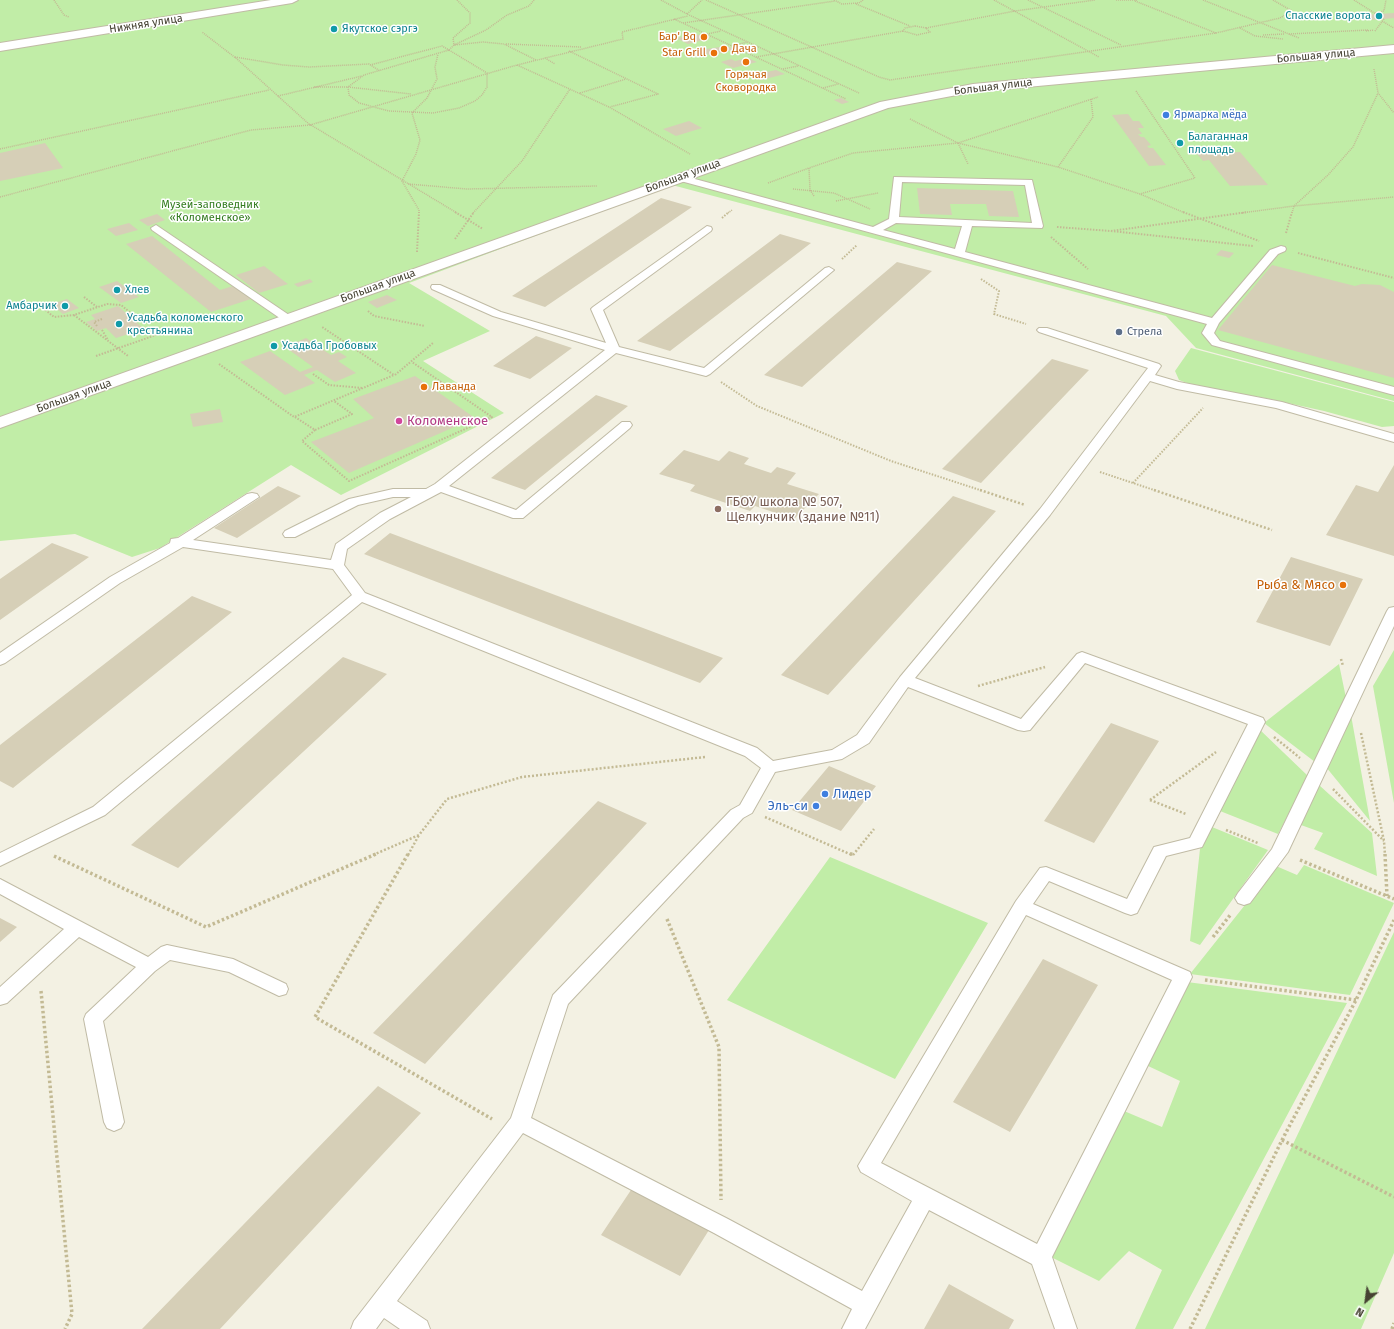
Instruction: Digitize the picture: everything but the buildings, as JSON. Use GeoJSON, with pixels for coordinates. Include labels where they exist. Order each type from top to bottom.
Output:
{"type":"FeatureCollection","features":[{"type":"Feature","properties":{"kind":"street","name":"Нижняя улица"},"geometry":{"type":"LineString","coordinates":[[0,47],[292,0]]}},
{"type":"Feature","properties":{"kind":"street","name":"Большая улица"},"geometry":{"type":"LineString","coordinates":[[0,423],[712,166],[776,146],[884,105],[973,88],[1389,49]]}},
{"type":"Feature","properties":{"kind":"lane"},"geometry":{"type":"LineString","coordinates":[[680,178],[1214,322]]}},
{"type":"Feature","properties":{"kind":"lane"},"geometry":{"type":"LineString","coordinates":[[875,230],[894,220],[1038,226],[1029,182],[897,179],[894,220]]}},
{"type":"Feature","properties":{"kind":"lane"},"geometry":{"type":"LineString","coordinates":[[959,253],[968,223]]}},
{"type":"Feature","properties":{"kind":"lane"},"geometry":{"type":"LineString","coordinates":[[156,228],[293,316]]}},
{"type":"Feature","properties":{"kind":"lane"},"geometry":{"type":"LineString","coordinates":[[614,349],[597,309],[707,229]]}},
{"type":"Feature","properties":{"kind":"lane"},"geometry":{"type":"LineString","coordinates":[[1281,249],[1274,252],[1214,322],[1208,333],[1216,342],[1394,391]]}},
{"type":"Feature","properties":{"kind":"lane"},"geometry":{"type":"LineString","coordinates":[[436,287],[497,314],[614,349],[706,372],[829,270]]}},
{"type":"Feature","properties":{"kind":"lane"},"geometry":{"type":"LineString","coordinates":[[176,542],[337,565],[360,596],[751,752],[770,767],[836,755],[863,739],[905,680],[1045,512],[1155,366],[1043,330]]}},
{"type":"Feature","properties":{"kind":"lane"},"geometry":{"type":"LineString","coordinates":[[337,565],[341,547],[386,516],[435,490],[614,349]]}},
{"type":"Feature","properties":{"kind":"lane"},"geometry":{"type":"LineString","coordinates":[[1147,376],[1177,385],[1278,405],[1394,438]]}},
{"type":"Feature","properties":{"kind":"lane"},"geometry":{"type":"LineString","coordinates":[[290,534],[354,502],[393,493],[435,490],[518,515],[626,425]]}},
{"type":"Feature","properties":{"kind":"lane"},"geometry":{"type":"LineString","coordinates":[[0,660],[115,580],[252,497]]}},
{"type":"Feature","properties":{"kind":"lane"},"geometry":{"type":"LineString","coordinates":[[0,860],[99,811],[360,596]]}},
{"type":"Feature","properties":{"kind":"lane"},"geometry":{"type":"LineString","coordinates":[[1244,898],[1279,852],[1394,611]]}},
{"type":"Feature","properties":{"kind":"lane"},"geometry":{"type":"LineString","coordinates":[[905,680],[1024,726],[1082,657],[1257,722],[1196,843],[1160,851],[1130,908],[1046,873],[1022,906],[868,1166],[925,1198],[1041,1257],[1066,1329]]}},
{"type":"Feature","properties":{"kind":"lane"},"geometry":{"type":"LineString","coordinates":[[362,1329],[517,1126],[560,1000],[737,814],[746,809],[770,767]]}},
{"type":"Feature","properties":{"kind":"lane"},"geometry":{"type":"LineString","coordinates":[[0,886],[149,966]]}},
{"type":"Feature","properties":{"kind":"lane"},"geometry":{"type":"LineString","coordinates":[[1022,906],[1183,977],[1041,1257]]}},
{"type":"Feature","properties":{"kind":"lane"},"geometry":{"type":"LineString","coordinates":[[0,998],[77,928]]}},
{"type":"Feature","properties":{"kind":"lane"},"geometry":{"type":"LineString","coordinates":[[114,1122],[93,1020],[149,966],[167,952],[233,966],[279,989]]}},
{"type":"Feature","properties":{"kind":"lane"},"geometry":{"type":"LineString","coordinates":[[517,1126],[721,1226],[866,1305]]}},
{"type":"Feature","properties":{"kind":"lane"},"geometry":{"type":"LineString","coordinates":[[852,1329],[925,1198]]}},
{"type":"Feature","properties":{"kind":"lane"},"geometry":{"type":"LineString","coordinates":[[382,1303],[419,1329]]}},
{"type":"Feature","properties":{"kind":"path"},"geometry":{"type":"LineString","coordinates":[[454,45],[453,38],[470,23],[470,13],[457,0]]}},
{"type":"Feature","properties":{"kind":"path"},"geometry":{"type":"LineString","coordinates":[[277,96],[380,71],[449,50],[454,45],[486,30],[507,15],[529,6],[534,0]]}},
{"type":"Feature","properties":{"kind":"path"},"geometry":{"type":"LineString","coordinates":[[661,0],[698,20],[884,105],[958,143],[1058,167],[1140,194],[1196,218],[1281,249],[1394,278]]}},
{"type":"Feature","properties":{"kind":"path"},"geometry":{"type":"LineString","coordinates":[[0,197],[251,130],[310,125],[487,73],[569,51],[623,39],[622,32],[688,15],[702,0]]}},
{"type":"Feature","properties":{"kind":"path"},"geometry":{"type":"LineString","coordinates":[[706,0],[814,47],[879,78],[890,80],[1089,50],[1216,33],[1280,18],[1292,11],[1273,0]]}},
{"type":"Feature","properties":{"kind":"path"},"geometry":{"type":"LineString","coordinates":[[856,4],[863,0]]}},
{"type":"Feature","properties":{"kind":"path"},"geometry":{"type":"LineString","coordinates":[[994,0],[1089,50],[1124,74],[1195,178],[1140,194]]}},
{"type":"Feature","properties":{"kind":"path"},"geometry":{"type":"LineString","coordinates":[[1028,0],[1121,46]]}},
{"type":"Feature","properties":{"kind":"path"},"geometry":{"type":"LineString","coordinates":[[684,24],[698,20],[834,1],[846,4],[856,4],[911,26],[926,28],[1015,11],[1095,0]]}},
{"type":"Feature","properties":{"kind":"path"},"geometry":{"type":"LineString","coordinates":[[1116,0],[1135,1],[1216,33]]}},
{"type":"Feature","properties":{"kind":"path"},"geometry":{"type":"LineString","coordinates":[[1203,0],[1286,34],[1305,40]]}},
{"type":"Feature","properties":{"kind":"path"},"geometry":{"type":"LineString","coordinates":[[1354,0],[1375,13],[1384,10],[1386,0]]}},
{"type":"Feature","properties":{"kind":"path"},"geometry":{"type":"LineString","coordinates":[[674,19],[849,100]]}},
{"type":"Feature","properties":{"kind":"path"},"geometry":{"type":"LineString","coordinates":[[1382,21],[1394,28]]}},
{"type":"Feature","properties":{"kind":"path"},"geometry":{"type":"LineString","coordinates":[[903,32],[905,28],[911,26]]}},
{"type":"Feature","properties":{"kind":"path"},"geometry":{"type":"LineString","coordinates":[[756,57],[772,53],[903,32],[912,35],[926,35],[930,32],[926,28]]}},
{"type":"Feature","properties":{"kind":"path"},"geometry":{"type":"LineString","coordinates":[[1240,28],[1255,36],[1371,30]]}},
{"type":"Feature","properties":{"kind":"path"},"geometry":{"type":"LineString","coordinates":[[199,29],[234,56],[310,125],[504,242]]}},
{"type":"Feature","properties":{"kind":"path"},"geometry":{"type":"LineString","coordinates":[[707,34],[722,30]]}},
{"type":"Feature","properties":{"kind":"path"},"geometry":{"type":"LineString","coordinates":[[454,45],[483,42],[586,47]]}},
{"type":"Feature","properties":{"kind":"path"},"geometry":{"type":"LineString","coordinates":[[732,46],[748,42]]}},
{"type":"Feature","properties":{"kind":"path"},"geometry":{"type":"LineString","coordinates":[[504,44],[536,60]]}},
{"type":"Feature","properties":{"kind":"path"},"geometry":{"type":"LineString","coordinates":[[234,56],[302,67],[370,65],[442,46],[487,73]]}},
{"type":"Feature","properties":{"kind":"path"},"geometry":{"type":"LineString","coordinates":[[1389,49],[1382,58],[1374,64],[1378,93],[1394,113]]}},
{"type":"Feature","properties":{"kind":"path"},"geometry":{"type":"LineString","coordinates":[[569,51],[658,94],[609,107]]}},
{"type":"Feature","properties":{"kind":"path"},"geometry":{"type":"LineString","coordinates":[[412,113],[427,98],[437,79],[435,67],[438,54]]}},
{"type":"Feature","properties":{"kind":"path"},"geometry":{"type":"LineString","coordinates":[[545,58],[555,64]]}},
{"type":"Feature","properties":{"kind":"path"},"geometry":{"type":"LineString","coordinates":[[370,65],[380,71]]}},
{"type":"Feature","properties":{"kind":"path"},"geometry":{"type":"LineString","coordinates":[[517,65],[609,107],[712,166]]}},
{"type":"Feature","properties":{"kind":"path"},"geometry":{"type":"LineString","coordinates":[[782,69],[798,65]]}},
{"type":"Feature","properties":{"kind":"path"},"geometry":{"type":"LineString","coordinates":[[348,87],[349,94],[359,103],[370,107],[412,113],[433,112],[459,108],[475,101],[482,95],[487,87],[487,73]]}},
{"type":"Feature","properties":{"kind":"path"},"geometry":{"type":"LineString","coordinates":[[348,87],[364,75]]}},
{"type":"Feature","properties":{"kind":"path"},"geometry":{"type":"LineString","coordinates":[[580,93],[627,78]]}},
{"type":"Feature","properties":{"kind":"path"},"geometry":{"type":"LineString","coordinates":[[823,88],[838,84]]}},
{"type":"Feature","properties":{"kind":"path"},"geometry":{"type":"LineString","coordinates":[[314,87],[348,87],[414,95]]}},
{"type":"Feature","properties":{"kind":"path"},"geometry":{"type":"LineString","coordinates":[[439,264],[467,220],[522,161],[570,89]]}},
{"type":"Feature","properties":{"kind":"path"},"geometry":{"type":"LineString","coordinates":[[0,149],[270,90]]}},
{"type":"Feature","properties":{"kind":"path"},"geometry":{"type":"LineString","coordinates":[[1281,249],[1294,206],[1328,174],[1353,147],[1378,93]]}},
{"type":"Feature","properties":{"kind":"path"},"geometry":{"type":"LineString","coordinates":[[819,198],[814,196],[810,190],[809,168],[853,153],[958,143],[1098,97]]}},
{"type":"Feature","properties":{"kind":"path"},"geometry":{"type":"LineString","coordinates":[[1058,167],[1093,117],[1091,99]]}},
{"type":"Feature","properties":{"kind":"path"},"geometry":{"type":"LineString","coordinates":[[402,181],[416,154],[420,140],[412,113]]}},
{"type":"Feature","properties":{"kind":"path"},"geometry":{"type":"LineString","coordinates":[[958,143],[971,170],[972,180]]}},
{"type":"Feature","properties":{"kind":"path"},"geometry":{"type":"LineString","coordinates":[[402,181],[419,210],[417,272]]}},
{"type":"Feature","properties":{"kind":"path"},"geometry":{"type":"LineString","coordinates":[[408,184],[467,189],[600,186]]}},
{"type":"Feature","properties":{"kind":"path"},"geometry":{"type":"LineString","coordinates":[[830,200],[848,200],[897,188]]}},
{"type":"Feature","properties":{"kind":"path"},"geometry":{"type":"LineString","coordinates":[[810,190],[834,193],[848,200]]}},
{"type":"Feature","properties":{"kind":"path"},"geometry":{"type":"LineString","coordinates":[[1111,231],[1196,218],[1294,206],[1394,197]]}},
{"type":"Feature","properties":{"kind":"path"},"geometry":{"type":"LineString","coordinates":[[1038,226],[1111,231],[1281,249]]}},
{"type":"Feature","properties":{"kind":"path"},"geometry":{"type":"LineString","coordinates":[[1038,226],[1091,272]]}},
{"type":"Feature","properties":{"kind":"path"},"geometry":{"type":"LineString","coordinates":[[829,270],[862,241]]}},
{"type":"Feature","properties":{"kind":"path"},"geometry":{"type":"LineString","coordinates":[[976,275],[999,291],[994,314],[1043,330]]}},
{"type":"Feature","properties":{"kind":"path"},"geometry":{"type":"LineString","coordinates":[[84,297],[97,307]]}},
{"type":"Feature","properties":{"kind":"path"},"geometry":{"type":"LineString","coordinates":[[348,297],[374,316],[425,326]]}},
{"type":"Feature","properties":{"kind":"path"},"geometry":{"type":"LineString","coordinates":[[43,308],[54,316],[74,315],[107,304],[121,305],[132,314],[128,315]]}},
{"type":"Feature","properties":{"kind":"path"},"geometry":{"type":"LineString","coordinates":[[74,315],[99,336],[109,340]]}},
{"type":"Feature","properties":{"kind":"path"},"geometry":{"type":"LineString","coordinates":[[293,316],[316,323],[394,375]]}},
{"type":"Feature","properties":{"kind":"path"},"geometry":{"type":"LineString","coordinates":[[97,326],[94,322],[102,319]]}},
{"type":"Feature","properties":{"kind":"path"},"geometry":{"type":"LineString","coordinates":[[102,330],[109,340],[145,371]]}},
{"type":"Feature","properties":{"kind":"path"},"geometry":{"type":"LineString","coordinates":[[96,356],[170,330]]}},
{"type":"Feature","properties":{"kind":"path"},"geometry":{"type":"LineString","coordinates":[[294,417],[394,375],[412,362],[432,343]]}},
{"type":"Feature","properties":{"kind":"path"},"geometry":{"type":"LineString","coordinates":[[202,350],[213,360],[315,430]]}},
{"type":"Feature","properties":{"kind":"path"},"geometry":{"type":"LineString","coordinates":[[334,400],[352,414],[315,430],[302,441],[349,481],[492,417],[412,362]]}},
{"type":"Feature","properties":{"kind":"path"},"geometry":{"type":"LineString","coordinates":[[706,372],[757,406],[891,460],[1045,512]]}},
{"type":"Feature","properties":{"kind":"path"},"geometry":{"type":"LineString","coordinates":[[313,374],[329,385],[363,388]]}},
{"type":"Feature","properties":{"kind":"path"},"geometry":{"type":"LineString","coordinates":[[1133,483],[1217,393]]}},
{"type":"Feature","properties":{"kind":"path"},"geometry":{"type":"LineString","coordinates":[[1080,465],[1272,530]]}},
{"type":"Feature","properties":{"kind":"path"},"geometry":{"type":"LineString","coordinates":[[944,696],[1082,657]]}},
{"type":"Feature","properties":{"kind":"path"},"geometry":{"type":"LineString","coordinates":[[1341,659],[1353,697],[1384,841],[1387,896]]}},
{"type":"Feature","properties":{"kind":"path"},"geometry":{"type":"LineString","coordinates":[[1207,822],[1150,800],[1219,750]]}},
{"type":"Feature","properties":{"kind":"path"},"geometry":{"type":"LineString","coordinates":[[517,1126],[316,1018],[419,835],[447,799],[522,777],[711,756]]}},
{"type":"Feature","properties":{"kind":"path"},"geometry":{"type":"LineString","coordinates":[[746,809],[853,855],[874,829]]}},
{"type":"Feature","properties":{"kind":"path"},"geometry":{"type":"LineString","coordinates":[[30,845],[206,926],[419,835]]}},
{"type":"Feature","properties":{"kind":"path"},"geometry":{"type":"LineString","coordinates":[[658,897],[719,1047],[721,1226]]}},
{"type":"Feature","properties":{"kind":"path"},"geometry":{"type":"LineString","coordinates":[[1213,937],[1244,898]]}},
{"type":"Feature","properties":{"kind":"path"},"geometry":{"type":"LineString","coordinates":[[1190,1329],[1282,1140],[1356,1000],[1394,920]]}},
{"type":"Feature","properties":{"kind":"path"},"geometry":{"type":"LineString","coordinates":[[32,968],[40,982],[72,1314],[65,1329]]}},
{"type":"Feature","properties":{"kind":"path"},"geometry":{"type":"LineString","coordinates":[[1183,977],[1356,1000]]}},
{"type":"Feature","properties":{"kind":"path"},"geometry":{"type":"LineString","coordinates":[[1282,1140],[1394,1197]]}},
{"type":"Feature","properties":{"kind":"path"},"geometry":{"type":"LineString","coordinates":[[1392,1329],[1394,1323]]}},
{"type":"Feature","properties":{"kind":"green space","name":"Музей-заповедник «Коломенское»"},"geometry":{"type":"Polygon","coordinates":[[[0,0],[1394,0],[1394,401],[1196,348],[1166,316],[672,185],[409,283],[490,331],[423,361],[504,413],[341,495],[291,465],[160,548],[132,557],[75,534],[0,541],[0,0]]]}},
{"type":"Feature","properties":{"kind":"green space"},"geometry":{"type":"Polygon","coordinates":[[[1191,348],[1394,402],[1394,426],[1382,427],[1324,411],[1265,398],[1195,386],[1179,380],[1175,371],[1191,348]]]}},
{"type":"Feature","properties":{"kind":"green space"},"geometry":{"type":"Polygon","coordinates":[[[1394,650],[1394,803],[1373,686],[1394,650]]]}},
{"type":"Feature","properties":{"kind":"green space"},"geometry":{"type":"Polygon","coordinates":[[[1339,664],[1346,698],[1315,762],[1264,723],[1339,664]]]}},
{"type":"Feature","properties":{"kind":"green space"},"geometry":{"type":"Polygon","coordinates":[[[1351,715],[1370,821],[1326,767],[1351,715]]]}},
{"type":"Feature","properties":{"kind":"green space"},"geometry":{"type":"Polygon","coordinates":[[[1258,728],[1308,776],[1278,834],[1220,811],[1258,728]]]}},
{"type":"Feature","properties":{"kind":"green space"},"geometry":{"type":"Polygon","coordinates":[[[1319,785],[1372,833],[1377,876],[1314,849],[1323,833],[1301,825],[1319,785]]]}},
{"type":"Feature","properties":{"kind":"green space"},"geometry":{"type":"Polygon","coordinates":[[[1212,827],[1268,850],[1200,945],[1190,941],[1200,849],[1212,827]]]}},
{"type":"Feature","properties":{"kind":"green space"},"geometry":{"type":"Polygon","coordinates":[[[830,857],[988,923],[895,1079],[727,1000],[830,857]]]}},
{"type":"Feature","properties":{"kind":"green space"},"geometry":{"type":"Polygon","coordinates":[[[1304,865],[1394,903],[1350,995],[1190,974],[1276,866],[1297,875],[1304,865]]]}},
{"type":"Feature","properties":{"kind":"green space"},"geometry":{"type":"Polygon","coordinates":[[[1394,932],[1394,1253],[1361,1329],[1205,1329],[1394,932]]]}},
{"type":"Feature","properties":{"kind":"green space"},"geometry":{"type":"Polygon","coordinates":[[[1187,982],[1347,1003],[1173,1329],[1135,1329],[1162,1270],[1129,1251],[1099,1281],[1047,1255],[1124,1111],[1162,1127],[1180,1081],[1146,1065],[1187,982]]]}},
{"type":"Feature","properties":{"kind":"place","name":"Спасские ворота"},"geometry":{"type":"Point","coordinates":[1379,16]}},
{"type":"Feature","properties":{"kind":"place","name":"Якутское сэргэ"},"geometry":{"type":"Point","coordinates":[334,29]}},
{"type":"Feature","properties":{"kind":"place","name":"Бар' Bq"},"geometry":{"type":"Point","coordinates":[704,37]}},
{"type":"Feature","properties":{"kind":"place","name":"Дача"},"geometry":{"type":"Point","coordinates":[724,49]}},
{"type":"Feature","properties":{"kind":"place","name":"Star Grill"},"geometry":{"type":"Point","coordinates":[714,53]}},
{"type":"Feature","properties":{"kind":"place","name":"Горячая Сковородка"},"geometry":{"type":"Point","coordinates":[746,62]}},
{"type":"Feature","properties":{"kind":"place","name":"Ярмарка мёда"},"geometry":{"type":"Point","coordinates":[1166,115]}},
{"type":"Feature","properties":{"kind":"place","name":"Балаганная площадь"},"geometry":{"type":"Point","coordinates":[1180,143]}},
{"type":"Feature","properties":{"kind":"place","name":"Хлев"},"geometry":{"type":"Point","coordinates":[117,290]}},
{"type":"Feature","properties":{"kind":"place","name":"Амбарчик"},"geometry":{"type":"Point","coordinates":[65,306]}},
{"type":"Feature","properties":{"kind":"place","name":"Усадьба коломенского крестьянина"},"geometry":{"type":"Point","coordinates":[119,324]}},
{"type":"Feature","properties":{"kind":"place","name":"Стрела"},"geometry":{"type":"Point","coordinates":[1119,332]}},
{"type":"Feature","properties":{"kind":"place","name":"Усадьба Гробовых"},"geometry":{"type":"Point","coordinates":[274,346]}},
{"type":"Feature","properties":{"kind":"place","name":"Лаванда"},"geometry":{"type":"Point","coordinates":[424,387]}},
{"type":"Feature","properties":{"kind":"place","name":"Коломенское"},"geometry":{"type":"Point","coordinates":[399,421]}},
{"type":"Feature","properties":{"kind":"place","name":"ГБОУ школа № 507, Щелкунчик (здание №11)"},"geometry":{"type":"Point","coordinates":[718,509]}},
{"type":"Feature","properties":{"kind":"place","name":"Рыба & Мясо"},"geometry":{"type":"Point","coordinates":[1343,585]}},
{"type":"Feature","properties":{"kind":"place","name":"Лидер"},"geometry":{"type":"Point","coordinates":[825,794]}},
{"type":"Feature","properties":{"kind":"place","name":"Эль-си"},"geometry":{"type":"Point","coordinates":[816,806]}}]}
